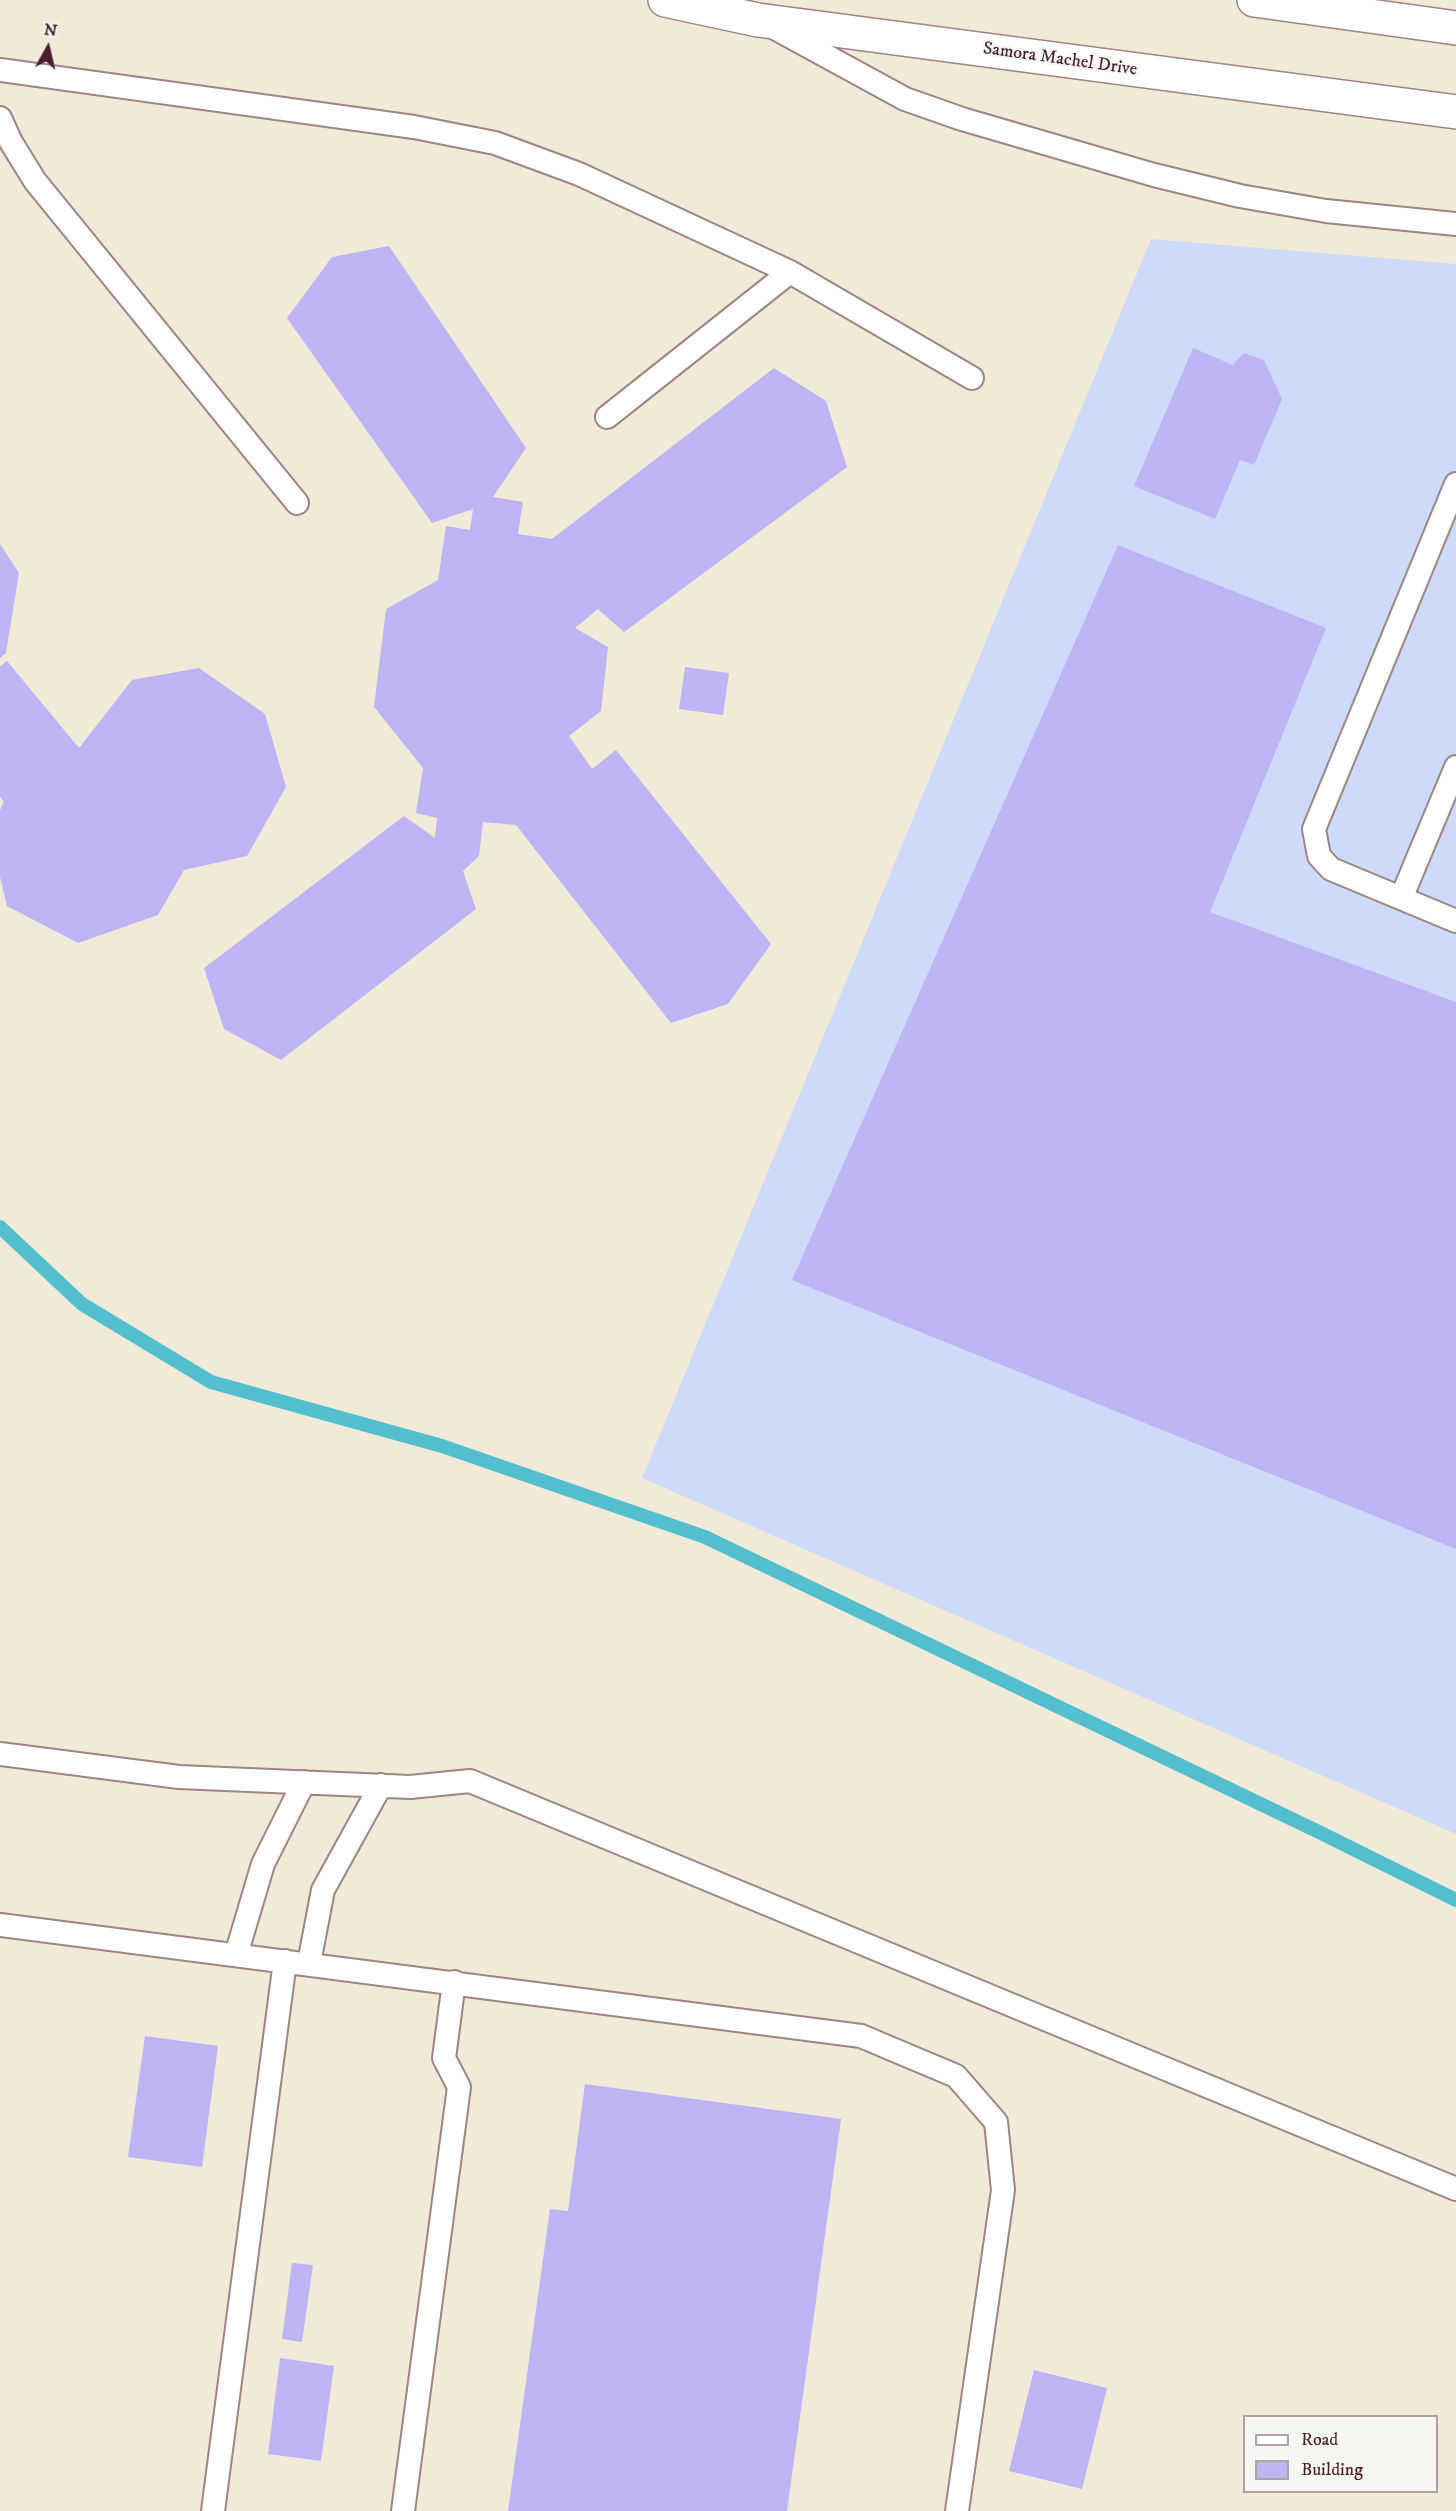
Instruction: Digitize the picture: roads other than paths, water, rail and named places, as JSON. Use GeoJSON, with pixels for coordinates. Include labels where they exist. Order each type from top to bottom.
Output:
{"type":"FeatureCollection","features":[{"type":"Feature","properties":{"kind":"main road","name":"Samora Machel Drive"},"geometry":{"type":"LineString","coordinates":[[665,0],[758,20],[1456,112]]}},
{"type":"Feature","properties":{"kind":"main road"},"geometry":{"type":"LineString","coordinates":[[1254,0],[1456,28]]}},
{"type":"Feature","properties":{"kind":"lane"},"geometry":{"type":"LineString","coordinates":[[758,20],[905,99],[962,119],[1154,175],[1240,196],[1326,211],[1456,224]]}},
{"type":"Feature","properties":{"kind":"lane"},"geometry":{"type":"LineString","coordinates":[[0,70],[414,127],[495,143],[579,174],[790,272],[972,378]]}},
{"type":"Feature","properties":{"kind":"lane"},"geometry":{"type":"LineString","coordinates":[[0,118],[11,142],[35,181],[297,502]]}},
{"type":"Feature","properties":{"kind":"lane"},"geometry":{"type":"LineString","coordinates":[[608,417],[790,272]]}},
{"type":"Feature","properties":{"kind":"lane"},"geometry":{"type":"LineString","coordinates":[[1456,484],[1314,829],[1318,856],[1331,869],[1456,921]]}},
{"type":"Feature","properties":{"kind":"lane"},"geometry":{"type":"LineString","coordinates":[[1402,897],[1456,767]]}},
{"type":"Feature","properties":{"kind":"lane"},"geometry":{"type":"LineString","coordinates":[[0,1754],[179,1777],[410,1787],[470,1781],[1456,2189]]}},
{"type":"Feature","properties":{"kind":"lane"},"geometry":{"type":"LineString","coordinates":[[236,1955],[263,1864],[303,1782]]}},
{"type":"Feature","properties":{"kind":"lane"},"geometry":{"type":"LineString","coordinates":[[309,1963],[323,1890],[381,1785]]}},
{"type":"Feature","properties":{"kind":"lane"},"geometry":{"type":"LineString","coordinates":[[0,1925],[309,1963],[861,2036],[956,2076],[996,2122],[1003,2190],[957,2511]]}},
{"type":"Feature","properties":{"kind":"lane"},"geometry":{"type":"LineString","coordinates":[[213,2511],[285,1960]]}},
{"type":"Feature","properties":{"kind":"lane"},"geometry":{"type":"LineString","coordinates":[[402,2511],[459,2087],[444,2058],[454,1982]]}},
{"type":"Feature","properties":{"kind":"waterway"},"geometry":{"type":"LineString","coordinates":[[0,1227],[82,1304],[211,1382],[442,1446],[705,1537],[1456,1900]]}}]}
